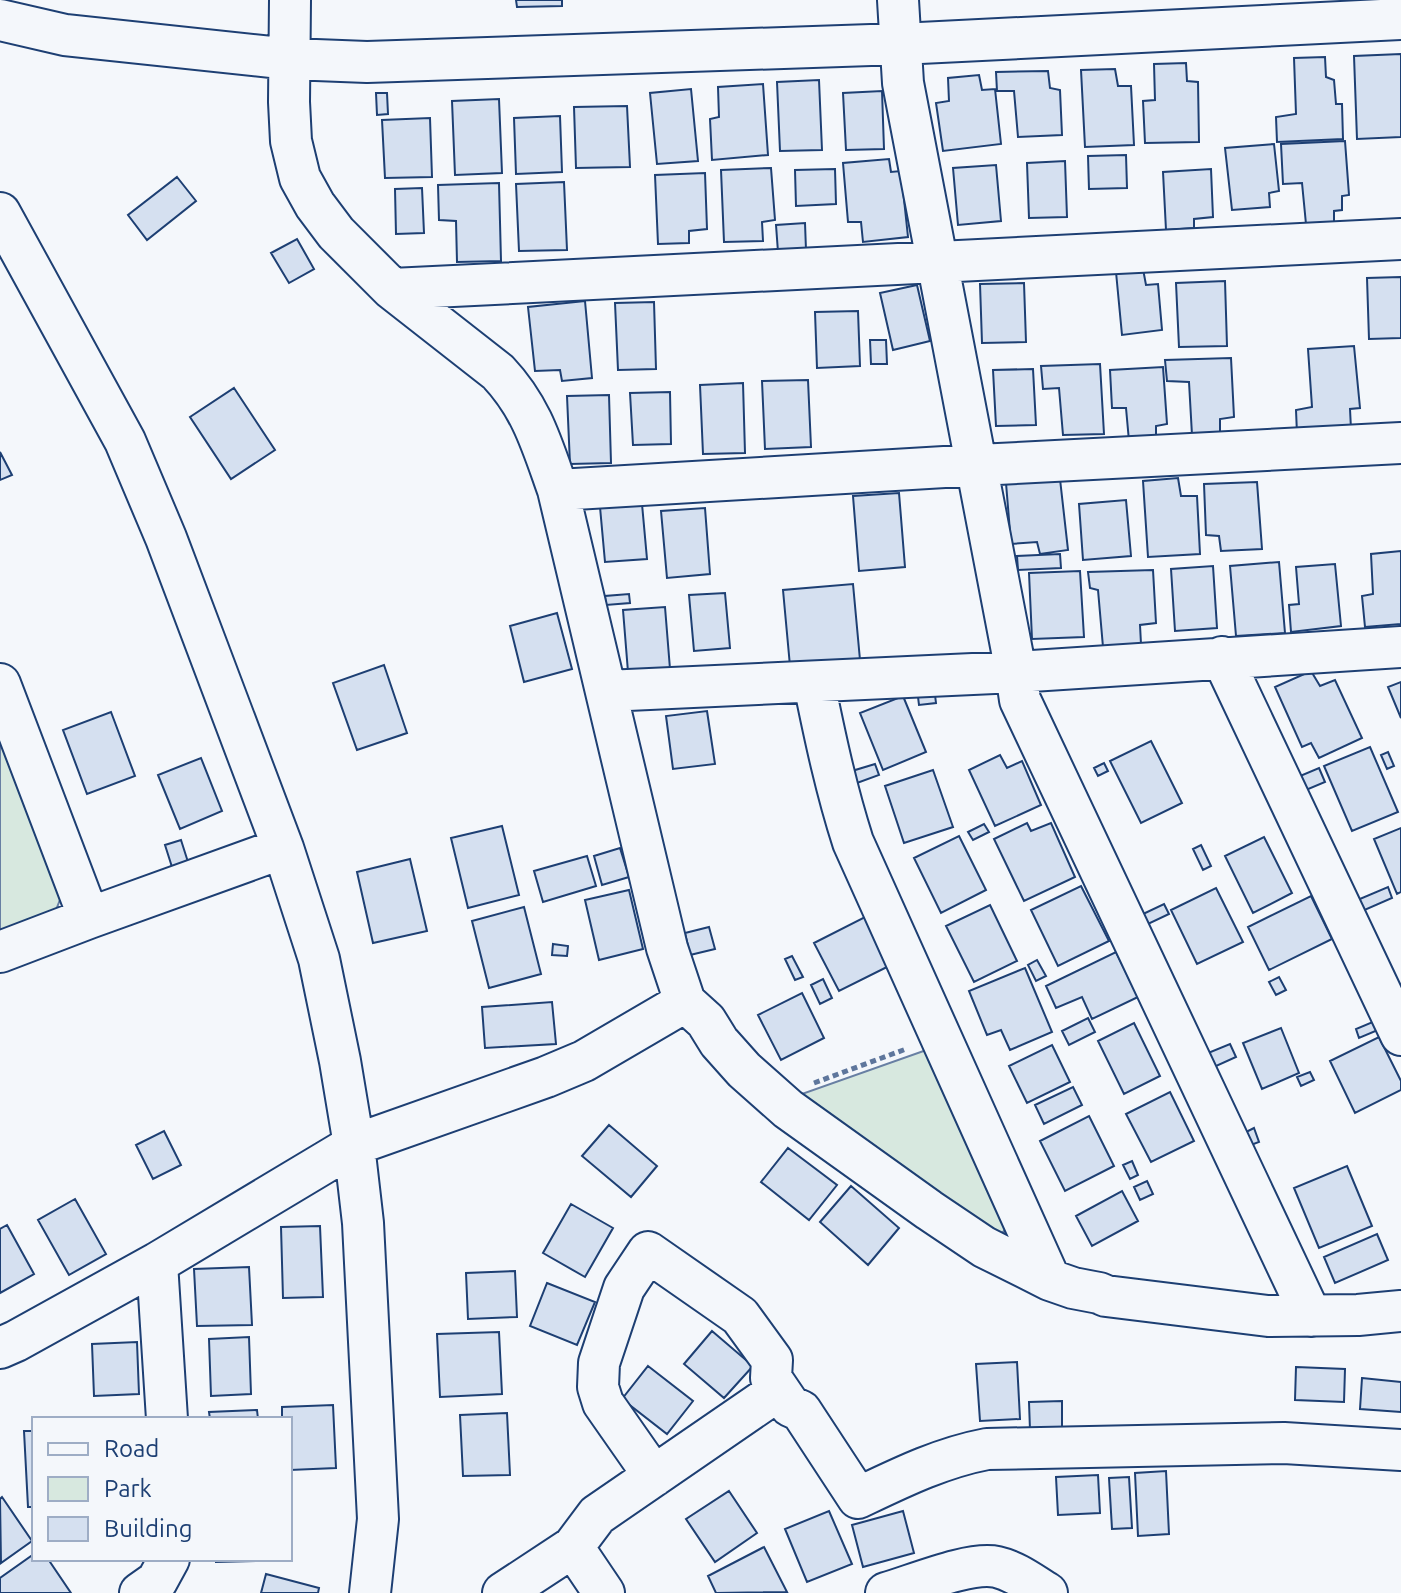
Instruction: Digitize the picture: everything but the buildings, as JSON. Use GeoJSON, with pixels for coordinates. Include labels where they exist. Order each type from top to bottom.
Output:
{"type":"FeatureCollection","features":[{"type":"Feature","properties":{"kind":"street"},"geometry":{"type":"LineString","coordinates":[[290,0],[291,141],[300,178],[315,205],[336,233],[392,289],[498,372],[511,385],[532,419],[558,490],[667,948],[685,1002],[706,1021],[719,1042],[744,1070],[788,1109],[984,1247],[1050,1280],[1120,1298],[1268,1316],[1401,1311]]}},
{"type":"Feature","properties":{"kind":"street"},"geometry":{"type":"LineString","coordinates":[[898,0],[903,83],[978,465],[1020,700],[1311,1316]]}},
{"type":"Feature","properties":{"kind":"street"},"geometry":{"type":"LineString","coordinates":[[1330,23],[1396,0]]}},
{"type":"Feature","properties":{"kind":"street"},"geometry":{"type":"LineString","coordinates":[[0,20],[65,35],[290,59],[367,62],[900,44],[1401,19]]}},
{"type":"Feature","properties":{"kind":"street"},"geometry":{"type":"LineString","coordinates":[[0,213],[125,441],[166,538],[283,848],[319,959],[340,1061],[363,1223],[378,1519],[370,1593]]}},
{"type":"Feature","properties":{"kind":"street"},"geometry":{"type":"LineString","coordinates":[[392,289],[1401,239]]}},
{"type":"Feature","properties":{"kind":"street"},"geometry":{"type":"LineString","coordinates":[[558,490],[1401,443]]}},
{"type":"Feature","properties":{"kind":"street"},"geometry":{"type":"LineString","coordinates":[[606,691],[1016,672],[1401,647]]}},
{"type":"Feature","properties":{"kind":"street"},"geometry":{"type":"LineString","coordinates":[[1222,657],[1401,1035]]}},
{"type":"Feature","properties":{"kind":"street"},"geometry":{"type":"LineString","coordinates":[[814,683],[832,770],[853,842],[1050,1280]]}},
{"type":"Feature","properties":{"kind":"street"},"geometry":{"type":"LineString","coordinates":[[0,684],[89,918]]}},
{"type":"Feature","properties":{"kind":"street"},"geometry":{"type":"LineString","coordinates":[[0,952],[283,848]]}},
{"type":"Feature","properties":{"kind":"street"},"geometry":{"type":"LineString","coordinates":[[0,1348],[157,1263],[354,1145],[584,1061],[685,1002]]}},
{"type":"Feature","properties":{"kind":"street"},"geometry":{"type":"LineString","coordinates":[[654,1476],[603,1403],[598,1387],[599,1363],[624,1288],[648,1252],[740,1316],[772,1360],[771,1378],[790,1406],[801,1411],[858,1498],[944,1459],[987,1449],[1284,1443],[1401,1450]]}},
{"type":"Feature","properties":{"kind":"street"},"geometry":{"type":"LineString","coordinates":[[157,1263],[167,1417]]}},
{"type":"Feature","properties":{"kind":"street"},"geometry":{"type":"LineString","coordinates":[[503,1593],[573,1547],[597,1515],[779,1390]]}},
{"type":"Feature","properties":{"kind":"street"},"geometry":{"type":"LineString","coordinates":[[573,1547],[604,1593]]}},
{"type":"Feature","properties":{"kind":"street"},"geometry":{"type":"LineString","coordinates":[[140,1593],[157,1581],[168,1561]]}},
{"type":"Feature","properties":{"kind":"street"},"geometry":{"type":"LineString","coordinates":[[886,1593],[983,1565],[1008,1571],[1047,1593]]}},
{"type":"Feature","properties":{"kind":"path"},"geometry":{"type":"LineString","coordinates":[[774,1097],[941,1037]]}},
{"type":"Feature","properties":{"kind":"green space"},"geometry":{"type":"Polygon","coordinates":[[[0,728],[61,897],[56,910],[0,935],[0,728]]]}},
{"type":"Feature","properties":{"kind":"green space"},"geometry":{"type":"Polygon","coordinates":[[[932,1048],[1013,1222],[998,1237],[799,1095],[932,1048]]]}}]}
